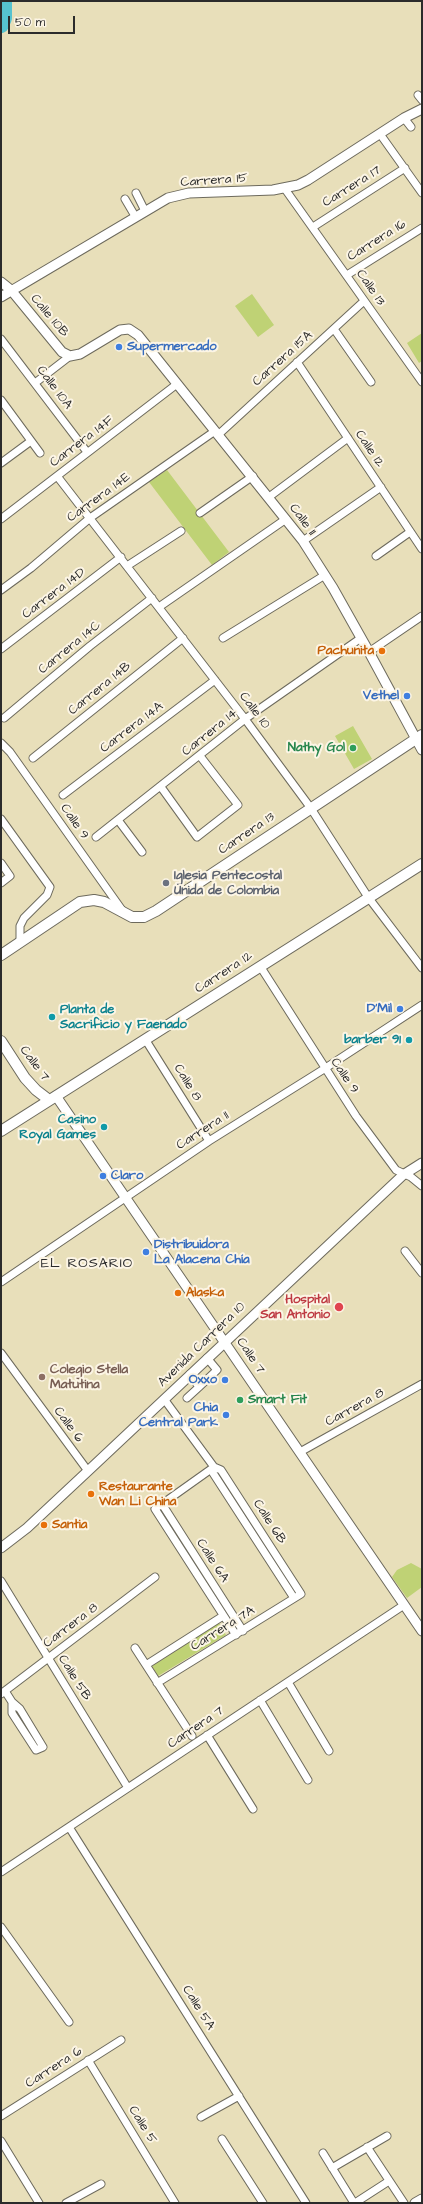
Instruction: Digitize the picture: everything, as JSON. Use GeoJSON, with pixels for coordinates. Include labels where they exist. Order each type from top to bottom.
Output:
{"type":"FeatureCollection","features":[{"type":"Feature","properties":{"kind":"main road","name":"Carrera 13"},"geometry":{"type":"LineString","coordinates":[[1,955],[80,902],[94,900],[104,902],[126,915],[144,917],[156,911],[310,807],[419,738]]}},
{"type":"Feature","properties":{"kind":"main road","name":"Carrera 12"},"geometry":{"type":"LineString","coordinates":[[1,1131],[422,864]]}},
{"type":"Feature","properties":{"kind":"main road","name":"Calle 7"},"geometry":{"type":"LineString","coordinates":[[1,1041],[36,1090],[53,1098]]}},
{"type":"Feature","properties":{"kind":"street","name":"Carrera 15"},"geometry":{"type":"LineString","coordinates":[[11,290],[168,198],[189,193],[285,189],[308,180],[404,118],[422,109]]}},
{"type":"Feature","properties":{"kind":"street"},"geometry":{"type":"LineString","coordinates":[[404,118],[411,127]]}},
{"type":"Feature","properties":{"kind":"street"},"geometry":{"type":"LineString","coordinates":[[380,134],[422,193]]}},
{"type":"Feature","properties":{"kind":"street","name":"Carrera 17"},"geometry":{"type":"LineString","coordinates":[[312,227],[405,168]]}},
{"type":"Feature","properties":{"kind":"street","name":"Calle 13"},"geometry":{"type":"LineString","coordinates":[[285,189],[422,382]]}},
{"type":"Feature","properties":{"kind":"street"},"geometry":{"type":"LineString","coordinates":[[136,193],[145,211]]}},
{"type":"Feature","properties":{"kind":"street"},"geometry":{"type":"LineString","coordinates":[[125,199],[135,216]]}},
{"type":"Feature","properties":{"kind":"street","name":"Carrera 16"},"geometry":{"type":"LineString","coordinates":[[346,275],[422,228]]}},
{"type":"Feature","properties":{"kind":"street","name":"Calle 10B"},"geometry":{"type":"LineString","coordinates":[[1,282],[11,290],[62,352],[70,356]]}},
{"type":"Feature","properties":{"kind":"street"},"geometry":{"type":"LineString","coordinates":[[1,297],[11,290]]}},
{"type":"Feature","properties":{"kind":"street","name":"Carrera 15A"},"geometry":{"type":"LineString","coordinates":[[216,433],[364,301]]}},
{"type":"Feature","properties":{"kind":"street","name":"Calle 11"},"geometry":{"type":"LineString","coordinates":[[70,356],[80,354],[120,330],[129,329],[138,335],[216,433],[253,476],[303,541],[325,575],[419,738],[422,750]]}},
{"type":"Feature","properties":{"kind":"street"},"geometry":{"type":"LineString","coordinates":[[334,329],[371,382]]}},
{"type":"Feature","properties":{"kind":"street","name":"Calle 10A"},"geometry":{"type":"LineString","coordinates":[[1,339],[87,452]]}},
{"type":"Feature","properties":{"kind":"street"},"geometry":{"type":"LineString","coordinates":[[35,384],[70,356]]}},
{"type":"Feature","properties":{"kind":"street","name":"Calle 12"},"geometry":{"type":"LineString","coordinates":[[297,362],[422,550]]}},
{"type":"Feature","properties":{"kind":"street","name":"Carrera 14F"},"geometry":{"type":"LineString","coordinates":[[1,518],[177,384]]}},
{"type":"Feature","properties":{"kind":"street"},"geometry":{"type":"LineString","coordinates":[[1,400],[40,453]]}},
{"type":"Feature","properties":{"kind":"street","name":"Carrera 14E"},"geometry":{"type":"LineString","coordinates":[[1,590],[31,568],[90,518],[216,433]]}},
{"type":"Feature","properties":{"kind":"street"},"geometry":{"type":"LineString","coordinates":[[268,497],[348,438]]}},
{"type":"Feature","properties":{"kind":"street"},"geometry":{"type":"LineString","coordinates":[[1,463],[31,441]]}},
{"type":"Feature","properties":{"kind":"street","name":"Calle 10"},"geometry":{"type":"LineString","coordinates":[[57,476],[245,719],[310,807],[368,897],[422,968]]}},
{"type":"Feature","properties":{"kind":"street"},"geometry":{"type":"LineString","coordinates":[[200,513],[253,476]]}},
{"type":"Feature","properties":{"kind":"street"},"geometry":{"type":"LineString","coordinates":[[303,541],[380,487]]}},
{"type":"Feature","properties":{"kind":"street"},"geometry":{"type":"LineString","coordinates":[[159,607],[286,519]]}},
{"type":"Feature","properties":{"kind":"street"},"geometry":{"type":"LineString","coordinates":[[127,566],[181,531]]}},
{"type":"Feature","properties":{"kind":"street"},"geometry":{"type":"LineString","coordinates":[[376,556],[410,532]]}},
{"type":"Feature","properties":{"kind":"street","name":"Carrera 14D"},"geometry":{"type":"LineString","coordinates":[[1,649],[121,558]]}},
{"type":"Feature","properties":{"kind":"street"},"geometry":{"type":"LineString","coordinates":[[223,638],[325,575]]}},
{"type":"Feature","properties":{"kind":"street","name":"Carrera 14C"},"geometry":{"type":"LineString","coordinates":[[4,718],[90,646],[152,598]]}},
{"type":"Feature","properties":{"kind":"street"},"geometry":{"type":"LineString","coordinates":[[369,652],[422,616]]}},
{"type":"Feature","properties":{"kind":"street","name":"Carrera 14B"},"geometry":{"type":"LineString","coordinates":[[33,758],[183,638]]}},
{"type":"Feature","properties":{"kind":"street","name":"Carrera 14"},"geometry":{"type":"LineString","coordinates":[[96,837],[245,719],[361,638]]}},
{"type":"Feature","properties":{"kind":"street","name":"Carrera 14A"},"geometry":{"type":"LineString","coordinates":[[63,795],[215,680]]}},
{"type":"Feature","properties":{"kind":"street","name":"Calle 9"},"geometry":{"type":"LineString","coordinates":[[1,743],[10,752],[126,915]]}},
{"type":"Feature","properties":{"kind":"street"},"geometry":{"type":"LineString","coordinates":[[161,787],[197,837],[238,805],[200,756]]}},
{"type":"Feature","properties":{"kind":"street"},"geometry":{"type":"LineString","coordinates":[[1,819],[50,887],[47,896],[24,918],[20,926],[20,942]]}},
{"type":"Feature","properties":{"kind":"street"},"geometry":{"type":"LineString","coordinates":[[118,820],[142,852]]}},
{"type":"Feature","properties":{"kind":"street"},"geometry":{"type":"LineString","coordinates":[[1,863],[10,876],[1,883]]}},
{"type":"Feature","properties":{"kind":"street","name":"Calle 9"},"geometry":{"type":"LineString","coordinates":[[260,966],[324,1069],[391,1164],[403,1175],[411,1177],[422,1186]]}},
{"type":"Feature","properties":{"kind":"street","name":"Carrera 11"},"geometry":{"type":"LineString","coordinates":[[1,1282],[209,1140],[324,1069],[422,1005]]}},
{"type":"Feature","properties":{"kind":"street","name":"Calle 8"},"geometry":{"type":"LineString","coordinates":[[145,1039],[209,1140]]}},
{"type":"Feature","properties":{"kind":"street","name":"Calle 7"},"geometry":{"type":"LineString","coordinates":[[53,1098],[125,1197],[422,1631]]}},
{"type":"Feature","properties":{"kind":"street","name":"Avenida Carrera 10"},"geometry":{"type":"LineString","coordinates":[[1,1548],[27,1528],[403,1175],[422,1163]]}},
{"type":"Feature","properties":{"kind":"street"},"geometry":{"type":"LineString","coordinates":[[405,1251],[422,1273]]}},
{"type":"Feature","properties":{"kind":"street","name":"Calle 6"},"geometry":{"type":"LineString","coordinates":[[1,1354],[88,1471]]}},
{"type":"Feature","properties":{"kind":"street"},"geometry":{"type":"LineString","coordinates":[[187,1398],[216,1370],[207,1358]]}},
{"type":"Feature","properties":{"kind":"street"},"geometry":{"type":"LineString","coordinates":[[190,1374],[199,1387]]}},
{"type":"Feature","properties":{"kind":"street","name":"Carrera 8"},"geometry":{"type":"LineString","coordinates":[[300,1452],[422,1384]]}},
{"type":"Feature","properties":{"kind":"street","name":"Calle 6B"},"geometry":{"type":"LineString","coordinates":[[164,1399],[214,1467],[221,1470],[301,1594]]}},
{"type":"Feature","properties":{"kind":"street"},"geometry":{"type":"LineString","coordinates":[[162,1504],[214,1467]]}},
{"type":"Feature","properties":{"kind":"street","name":"Calle 6B"},"geometry":{"type":"LineString","coordinates":[[214,1467],[213,1473],[294,1598]]}},
{"type":"Feature","properties":{"kind":"street","name":"Calle 6A"},"geometry":{"type":"LineString","coordinates":[[236,1635],[155,1509],[162,1504],[243,1631]]}},
{"type":"Feature","properties":{"kind":"street","name":"Carrera 8"},"geometry":{"type":"LineString","coordinates":[[3,1693],[155,1577]]}},
{"type":"Feature","properties":{"kind":"street","name":"Calle 5B"},"geometry":{"type":"LineString","coordinates":[[1,1581],[128,1788]]}},
{"type":"Feature","properties":{"kind":"street","name":"Carrera 7A"},"geometry":{"type":"LineString","coordinates":[[158,1683],[301,1594]]}},
{"type":"Feature","properties":{"kind":"street","name":"Carrera 7"},"geometry":{"type":"LineString","coordinates":[[1,1872],[404,1605]]}},
{"type":"Feature","properties":{"kind":"street","name":"Carrera 7A"},"geometry":{"type":"LineString","coordinates":[[146,1665],[223,1616]]}},
{"type":"Feature","properties":{"kind":"street"},"geometry":{"type":"LineString","coordinates":[[135,1648],[192,1736]]}},
{"type":"Feature","properties":{"kind":"street"},"geometry":{"type":"LineString","coordinates":[[288,1682],[329,1751]]}},
{"type":"Feature","properties":{"kind":"street"},"geometry":{"type":"LineString","coordinates":[[3,1693],[20,1709],[43,1747],[36,1750],[12,1712],[12,1702]]}},
{"type":"Feature","properties":{"kind":"street"},"geometry":{"type":"LineString","coordinates":[[260,1700],[308,1780]]}},
{"type":"Feature","properties":{"kind":"street"},"geometry":{"type":"LineString","coordinates":[[207,1735],[253,1809]]}},
{"type":"Feature","properties":{"kind":"street","name":"Calle 5A"},"geometry":{"type":"LineString","coordinates":[[70,1827],[306,2203]]}},
{"type":"Feature","properties":{"kind":"street"},"geometry":{"type":"LineString","coordinates":[[1,1928],[69,2022]]}},
{"type":"Feature","properties":{"kind":"street","name":"Carrera 6"},"geometry":{"type":"LineString","coordinates":[[1,2116],[121,2040]]}},
{"type":"Feature","properties":{"kind":"street","name":"Calle 5"},"geometry":{"type":"LineString","coordinates":[[88,2060],[175,2203]]}},
{"type":"Feature","properties":{"kind":"street"},"geometry":{"type":"LineString","coordinates":[[201,2117],[239,2096]]}},
{"type":"Feature","properties":{"kind":"street"},"geometry":{"type":"LineString","coordinates":[[332,2168],[387,2136]]}},
{"type":"Feature","properties":{"kind":"street"},"geometry":{"type":"LineString","coordinates":[[222,2139],[263,2203]]}},
{"type":"Feature","properties":{"kind":"street"},"geometry":{"type":"LineString","coordinates":[[1,2141],[39,2203]]}},
{"type":"Feature","properties":{"kind":"street"},"geometry":{"type":"LineString","coordinates":[[367,2147],[404,2203]]}},
{"type":"Feature","properties":{"kind":"street"},"geometry":{"type":"LineString","coordinates":[[323,2153],[355,2203],[389,2181]]}},
{"type":"Feature","properties":{"kind":"street"},"geometry":{"type":"LineString","coordinates":[[66,2203],[101,2184]]}},
{"type":"Feature","properties":{"kind":"street"},"geometry":{"type":"LineString","coordinates":[[415,2203],[422,2199]]}},
{"type":"Feature","properties":{"kind":"green space"},"geometry":{"type":"Polygon","coordinates":[[[252,294],[274,325],[258,337],[235,306],[252,294]]]}},
{"type":"Feature","properties":{"kind":"green space"},"geometry":{"type":"Polygon","coordinates":[[[422,333],[422,361],[419,363],[407,343],[422,333]]]}},
{"type":"Feature","properties":{"kind":"green space"},"geometry":{"type":"Polygon","coordinates":[[[167,470],[229,552],[212,565],[149,482],[167,470]]]}},
{"type":"Feature","properties":{"kind":"green space","name":"Nathy Gol"},"geometry":{"type":"Polygon","coordinates":[[[353,726],[372,759],[354,769],[335,736],[353,726]]]}},
{"type":"Feature","properties":{"kind":"green space"},"geometry":{"type":"Polygon","coordinates":[[[411,1563],[422,1569],[422,1587],[407,1598],[392,1577],[397,1570],[411,1563]]]}},
{"type":"Feature","properties":{"kind":"green space"},"geometry":{"type":"Polygon","coordinates":[[[219,1623],[226,1635],[158,1676],[152,1666],[219,1623]]]}},
{"type":"Feature","properties":{"kind":"waterway"},"geometry":{"type":"LineString","coordinates":[[1,25],[4,18],[4,1]]}},
{"type":"Feature","properties":{"kind":"place","name":"Supermercado"},"geometry":{"type":"Point","coordinates":[119,347]}},
{"type":"Feature","properties":{"kind":"place","name":"Pachunita"},"geometry":{"type":"Point","coordinates":[382,651]}},
{"type":"Feature","properties":{"kind":"place","name":"Vethel"},"geometry":{"type":"Point","coordinates":[407,696]}},
{"type":"Feature","properties":{"kind":"place","name":"Nathy Gol"},"geometry":{"type":"Point","coordinates":[353,748]}},
{"type":"Feature","properties":{"kind":"place","name":"Iglesia Pentecostal Unida de Colombia"},"geometry":{"type":"Point","coordinates":[166,883]}},
{"type":"Feature","properties":{"kind":"place","name":"D'Mil"},"geometry":{"type":"Point","coordinates":[400,1009]}},
{"type":"Feature","properties":{"kind":"place","name":"Planta de Sacrificio y Faenado"},"geometry":{"type":"Point","coordinates":[52,1017]}},
{"type":"Feature","properties":{"kind":"place","name":"barber 91"},"geometry":{"type":"Point","coordinates":[409,1040]}},
{"type":"Feature","properties":{"kind":"place","name":"Casino Royal Games"},"geometry":{"type":"Point","coordinates":[104,1127]}},
{"type":"Feature","properties":{"kind":"place","name":"Claro"},"geometry":{"type":"Point","coordinates":[103,1176]}},
{"type":"Feature","properties":{"kind":"place","name":"Distribuidora La Alacena Chía"},"geometry":{"type":"Point","coordinates":[146,1252]}},
{"type":"Feature","properties":{"kind":"place","name":"Alaska"},"geometry":{"type":"Point","coordinates":[178,1293]}},
{"type":"Feature","properties":{"kind":"place","name":"Hospital San Antonio"},"geometry":{"type":"Point","coordinates":[339,1307]}},
{"type":"Feature","properties":{"kind":"place","name":"Colegio Stella Matutina"},"geometry":{"type":"Point","coordinates":[42,1377]}},
{"type":"Feature","properties":{"kind":"place","name":"Oxxo"},"geometry":{"type":"Point","coordinates":[225,1380]}},
{"type":"Feature","properties":{"kind":"place","name":"Smart Fit"},"geometry":{"type":"Point","coordinates":[240,1400]}},
{"type":"Feature","properties":{"kind":"place","name":"Chia Central Park"},"geometry":{"type":"Point","coordinates":[226,1415]}},
{"type":"Feature","properties":{"kind":"place","name":"Restaurante Wan Li China"},"geometry":{"type":"Point","coordinates":[91,1494]}},
{"type":"Feature","properties":{"kind":"place","name":"Santia"},"geometry":{"type":"Point","coordinates":[44,1525]}},
{"type":"Feature","properties":{"kind":"district","name":"EL ROSARIO"},"geometry":{"type":"Point","coordinates":[87,1264]}}]}
